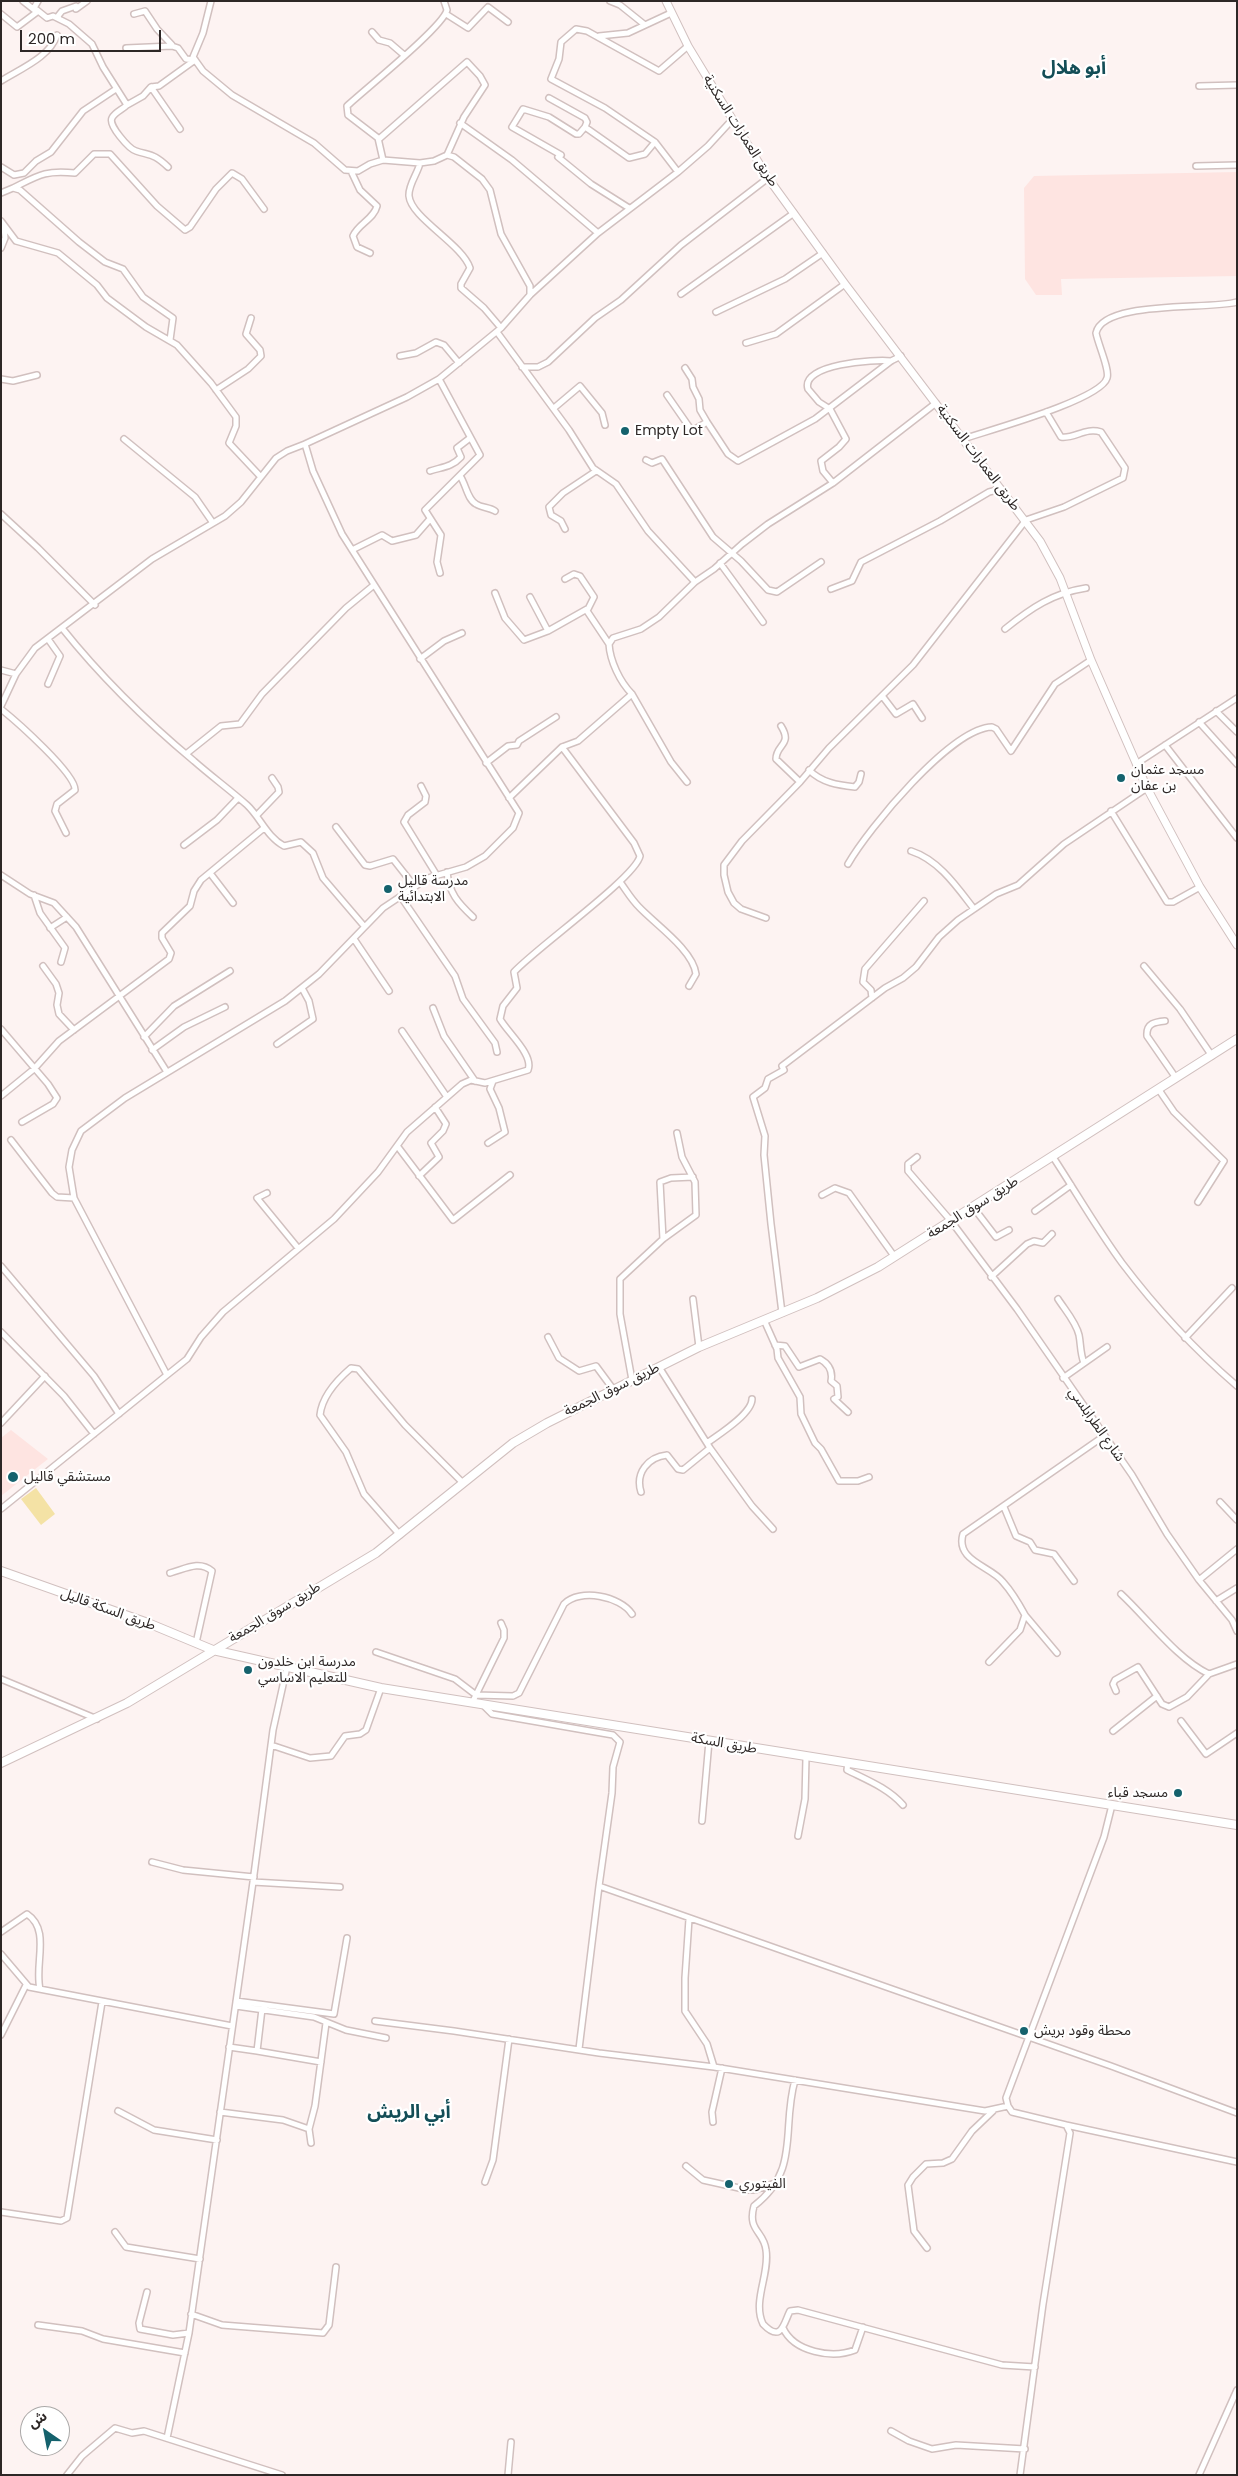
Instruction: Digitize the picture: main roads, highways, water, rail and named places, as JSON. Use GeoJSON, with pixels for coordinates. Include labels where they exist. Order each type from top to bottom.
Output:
{"type":"FeatureCollection","features":[{"type":"Feature","properties":{"kind":"main road","name":"طريق العمارات السكنية"},"geometry":{"type":"LineString","coordinates":[[666,1],[688,46],[731,121],[768,178],[845,284],[1026,520],[1050,559],[1091,660],[1147,788],[1200,888],[1237,945]]}},
{"type":"Feature","properties":{"kind":"main road","name":"طريق سوق الجمعة"},"geometry":{"type":"LineString","coordinates":[[1,1763],[97,1719],[161,1684],[213,1650],[376,1552],[400,1535],[513,1443],[547,1423],[699,1348],[826,1294],[951,1221],[1177,1079],[1237,1039]]}},
{"type":"Feature","properties":{"kind":"main road","name":"طريق السكة قاليل"},"geometry":{"type":"LineString","coordinates":[[1,1571],[148,1623],[213,1650]]}},
{"type":"Feature","properties":{"kind":"main road","name":"طريق السكة"},"geometry":{"type":"LineString","coordinates":[[213,1650],[381,1688],[806,1758],[848,1762],[1237,1825]]}},
{"type":"Feature","properties":{"kind":"place","name":"Empty Lot"},"geometry":{"type":"Point","coordinates":[625,431]}},
{"type":"Feature","properties":{"kind":"place","name":"مسجد عثمان بن عفان"},"geometry":{"type":"Point","coordinates":[1121,778]}},
{"type":"Feature","properties":{"kind":"place","name":"مدرسة قاليل الابتدائية"},"geometry":{"type":"Point","coordinates":[388,889]}},
{"type":"Feature","properties":{"kind":"place","name":"مستشقي قاليل"},"geometry":{"type":"Point","coordinates":[13,1477]}},
{"type":"Feature","properties":{"kind":"place","name":"مدرسة ابن خلدون للتعليم الاساسي"},"geometry":{"type":"Point","coordinates":[248,1670]}},
{"type":"Feature","properties":{"kind":"place","name":"مسجد قباء"},"geometry":{"type":"Point","coordinates":[1178,1793]}},
{"type":"Feature","properties":{"kind":"place","name":"محطة وقود بريش"},"geometry":{"type":"Point","coordinates":[1024,2031]}},
{"type":"Feature","properties":{"kind":"place","name":"الفيتوري"},"geometry":{"type":"Point","coordinates":[729,2184]}},
{"type":"Feature","properties":{"kind":"district","name":"أبو هلال"},"geometry":{"type":"Point","coordinates":[1074,69]}},
{"type":"Feature","properties":{"kind":"district","name":"أبي الريش"},"geometry":{"type":"Point","coordinates":[409,2113]}}]}
